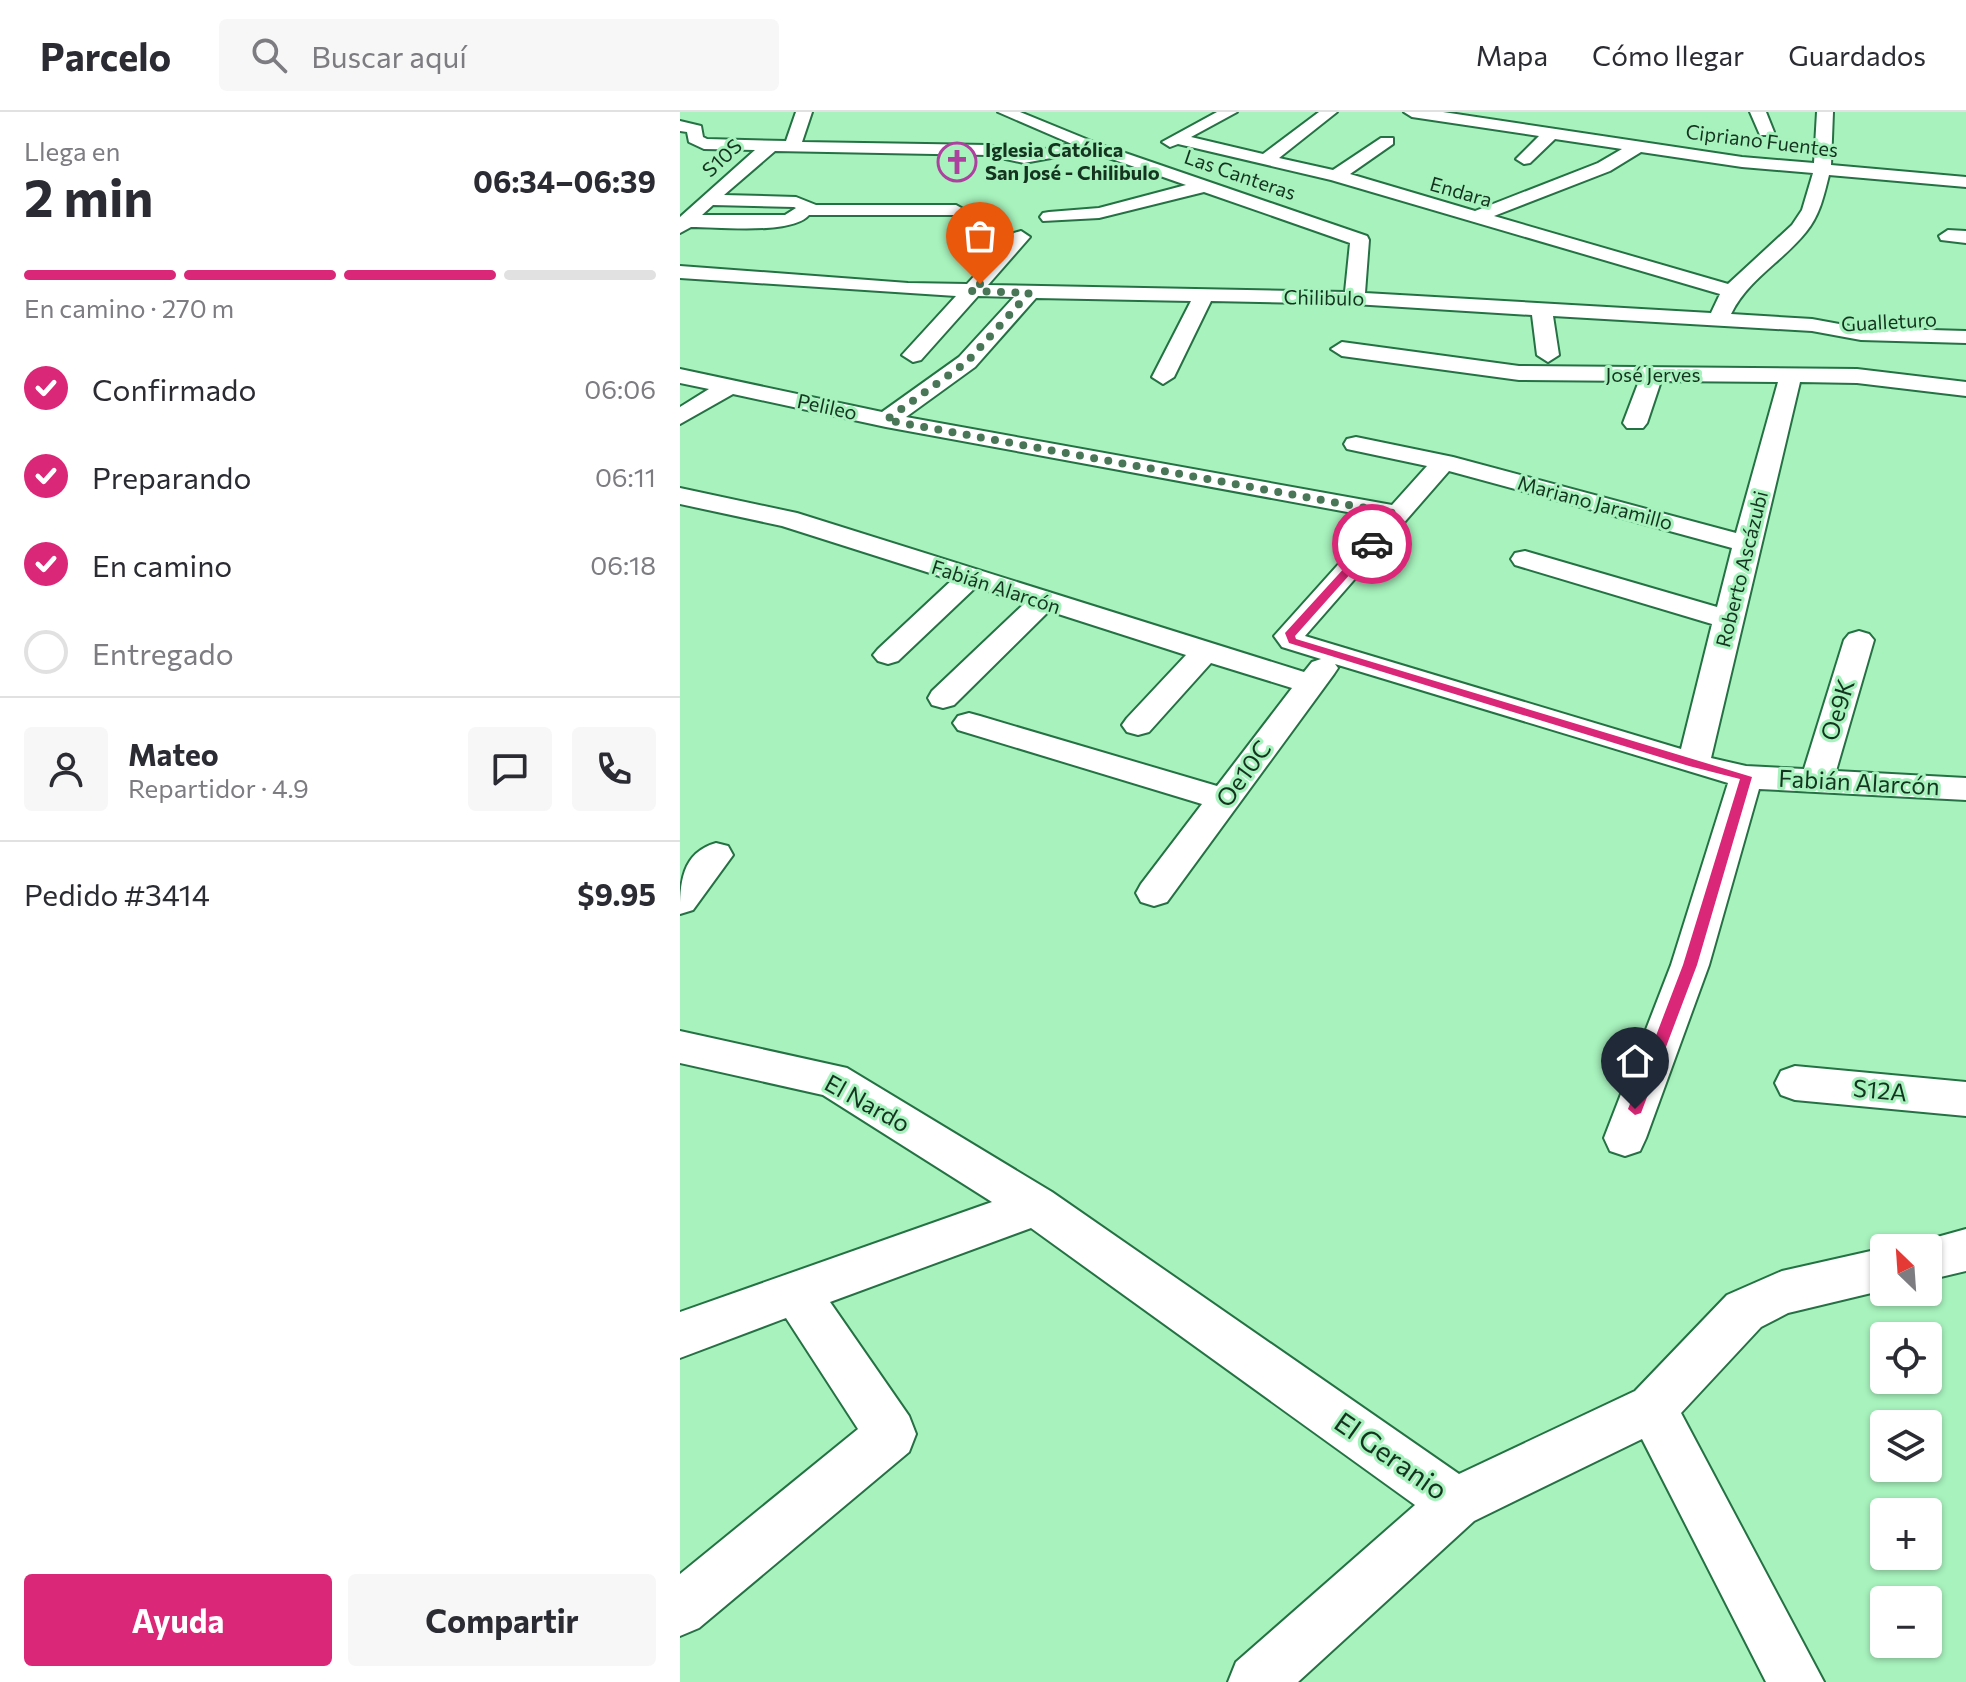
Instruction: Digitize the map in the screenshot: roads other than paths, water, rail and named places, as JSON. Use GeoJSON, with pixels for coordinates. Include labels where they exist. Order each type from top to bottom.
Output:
{"type":"FeatureCollection","features":[{"type":"Feature","properties":{"kind":"street"},"geometry":{"type":"LineString","coordinates":[[793,144],[804,112]]}},
{"type":"Feature","properties":{"kind":"street","name":"Las Canteras"},"geometry":{"type":"LineString","coordinates":[[1006,112],[1090,146],[1357,239]]}},
{"type":"Feature","properties":{"kind":"street"},"geometry":{"type":"LineString","coordinates":[[1132,160],[1229,112]]}},
{"type":"Feature","properties":{"kind":"street"},"geometry":{"type":"LineString","coordinates":[[1267,159],[1329,112]]}},
{"type":"Feature","properties":{"kind":"street","name":"Cipriano Fuentes"},"geometry":{"type":"LineString","coordinates":[[1412,112],[1469,116],[1637,147],[1822,171],[1966,182]]}},
{"type":"Feature","properties":{"kind":"street"},"geometry":{"type":"LineString","coordinates":[[1758,112],[1766,132]]}},
{"type":"Feature","properties":{"kind":"street"},"geometry":{"type":"LineString","coordinates":[[1719,319],[1732,291],[1799,229],[1811,210],[1822,171],[1825,112]]}},
{"type":"Feature","properties":{"kind":"street"},"geometry":{"type":"LineString","coordinates":[[1588,138],[1609,125]]}},
{"type":"Feature","properties":{"kind":"street"},"geometry":{"type":"LineString","coordinates":[[680,126],[695,129],[695,139],[704,144],[771,146]]}},
{"type":"Feature","properties":{"kind":"street"},"geometry":{"type":"LineString","coordinates":[[1524,159],[1552,133]]}},
{"type":"Feature","properties":{"kind":"street","name":"Endara"},"geometry":{"type":"LineString","coordinates":[[1177,139],[1336,176],[1473,218],[1589,259],[1732,291]]}},
{"type":"Feature","properties":{"kind":"street"},"geometry":{"type":"LineString","coordinates":[[1336,176],[1387,141]]}},
{"type":"Feature","properties":{"kind":"street","name":"S10S"},"geometry":{"type":"LineString","coordinates":[[684,224],[771,146],[793,144],[892,150],[987,150],[1020,158],[1090,146]]}},
{"type":"Feature","properties":{"kind":"street"},"geometry":{"type":"LineString","coordinates":[[1473,218],[1604,167],[1637,147]]}},
{"type":"Feature","properties":{"kind":"street"},"geometry":{"type":"LineString","coordinates":[[1049,217],[1108,212],[1205,186]]}},
{"type":"Feature","properties":{"kind":"street"},"geometry":{"type":"LineString","coordinates":[[694,188],[716,194],[801,202],[808,206],[806,210]]}},
{"type":"Feature","properties":{"kind":"street"},"geometry":{"type":"LineString","coordinates":[[1395,214],[1418,202]]}},
{"type":"Feature","properties":{"kind":"street"},"geometry":{"type":"LineString","coordinates":[[684,224],[783,221],[795,219],[806,210],[956,210]]}},
{"type":"Feature","properties":{"kind":"street"},"geometry":{"type":"LineString","coordinates":[[1354,298],[1362,242],[1357,239],[1374,225]]}},
{"type":"Feature","properties":{"kind":"street"},"geometry":{"type":"LineString","coordinates":[[913,355],[1021,237]]}},
{"type":"Feature","properties":{"kind":"street","name":"Chilibulo"},"geometry":{"type":"LineString","coordinates":[[680,272],[970,291],[1354,298],[1812,325],[1849,333],[1966,337]]}},
{"type":"Feature","properties":{"kind":"street"},"geometry":{"type":"LineString","coordinates":[[886,420],[967,362],[1029,293]]}},
{"type":"Feature","properties":{"kind":"street"},"geometry":{"type":"LineString","coordinates":[[1163,377],[1204,295]]}},
{"type":"Feature","properties":{"kind":"street"},"geometry":{"type":"LineString","coordinates":[[1541,308],[1548,355]]}},
{"type":"Feature","properties":{"kind":"street","name":"Gualleturo"},"geometry":{"type":"LineString","coordinates":[[1812,325],[1865,326],[1966,319]]}},
{"type":"Feature","properties":{"kind":"street"},"geometry":{"type":"LineString","coordinates":[[1849,333],[1857,376]]}},
{"type":"Feature","properties":{"kind":"street","name":"José Jerves"},"geometry":{"type":"LineString","coordinates":[[1342,349],[1519,373],[1857,376],[1966,389]]}},
{"type":"Feature","properties":{"kind":"street"},"geometry":{"type":"LineString","coordinates":[[1635,423],[1652,375]]}},
{"type":"Feature","properties":{"kind":"street","name":"Roberto Ascázubi"},"geometry":{"type":"LineString","coordinates":[[1693,764],[1791,375]]}},
{"type":"Feature","properties":{"kind":"street","name":"Pelileo"},"geometry":{"type":"LineString","coordinates":[[680,376],[886,420],[1398,514]]}},
{"type":"Feature","properties":{"kind":"street"},"geometry":{"type":"LineString","coordinates":[[680,417],[730,386]]}},
{"type":"Feature","properties":{"kind":"street","name":"Mariano Jaramillo"},"geometry":{"type":"LineString","coordinates":[[1356,444],[1444,462],[1746,544]]}},
{"type":"Feature","properties":{"kind":"street"},"geometry":{"type":"LineString","coordinates":[[1398,514],[1444,462]]}},
{"type":"Feature","properties":{"kind":"street","name":"Fabián Alarcón"},"geometry":{"type":"LineString","coordinates":[[680,496],[788,519],[1042,602],[1310,684]]}},
{"type":"Feature","properties":{"kind":"street","name":"Fabián Alarcón"},"geometry":{"type":"LineString","coordinates":[[1398,514],[1289,636],[1292,641],[1693,764],[1746,777],[1966,789]]}},
{"type":"Feature","properties":{"kind":"street"},"geometry":{"type":"LineString","coordinates":[[1525,559],[1729,620]]}},
{"type":"Feature","properties":{"kind":"street"},"geometry":{"type":"LineString","coordinates":[[888,655],[970,578]]}},
{"type":"Feature","properties":{"kind":"street"},"geometry":{"type":"LineString","coordinates":[[943,698],[1042,602]]}},
{"type":"Feature","properties":{"kind":"street","name":"Oe9K"},"geometry":{"type":"LineString","coordinates":[[1817,780],[1859,640]]}},
{"type":"Feature","properties":{"kind":"street"},"geometry":{"type":"LineString","coordinates":[[1138,725],[1204,653]]}},
{"type":"Feature","properties":{"kind":"street","name":"Oe10C"},"geometry":{"type":"LineString","coordinates":[[1154,893],[1333,654]]}},
{"type":"Feature","properties":{"kind":"street"},"geometry":{"type":"LineString","coordinates":[[969,723],[1226,800]]}},
{"type":"Feature","properties":{"kind":"street"},"geometry":{"type":"LineString","coordinates":[[1625,1138],[1690,965],[1746,777]]}},
{"type":"Feature","properties":{"kind":"street"},"geometry":{"type":"LineString","coordinates":[[680,901],[716,855]]}},
{"type":"Feature","properties":{"kind":"street","name":"El Nardo"},"geometry":{"type":"LineString","coordinates":[[680,1047],[833,1080],[1036,1206]]}},
{"type":"Feature","properties":{"kind":"street","name":"S12A"},"geometry":{"type":"LineString","coordinates":[[1795,1083],[1966,1099]]}},
{"type":"Feature","properties":{"kind":"street"},"geometry":{"type":"LineString","coordinates":[[680,1335],[1036,1206]]}},
{"type":"Feature","properties":{"kind":"street","name":"El Geranio"},"geometry":{"type":"LineString","coordinates":[[1036,1206],[1456,1503],[1652,1408],[1744,1311],[1782,1293],[1870,1272]]}},
{"type":"Feature","properties":{"kind":"street"},"geometry":{"type":"LineString","coordinates":[[1942,1256],[1966,1250]]}},
{"type":"Feature","properties":{"kind":"street"},"geometry":{"type":"LineString","coordinates":[[680,1609],[891,1434],[795,1291]]}},
{"type":"Feature","properties":{"kind":"street"},"geometry":{"type":"LineString","coordinates":[[1652,1408],[1796,1682]]}},
{"type":"Feature","properties":{"kind":"street"},"geometry":{"type":"LineString","coordinates":[[1256,1682],[1456,1503]]}},
{"type":"Feature","properties":{"kind":"place","name":"Iglesia Católica San José - Chilibulo"},"geometry":{"type":"Point","coordinates":[957,162]}}]}
